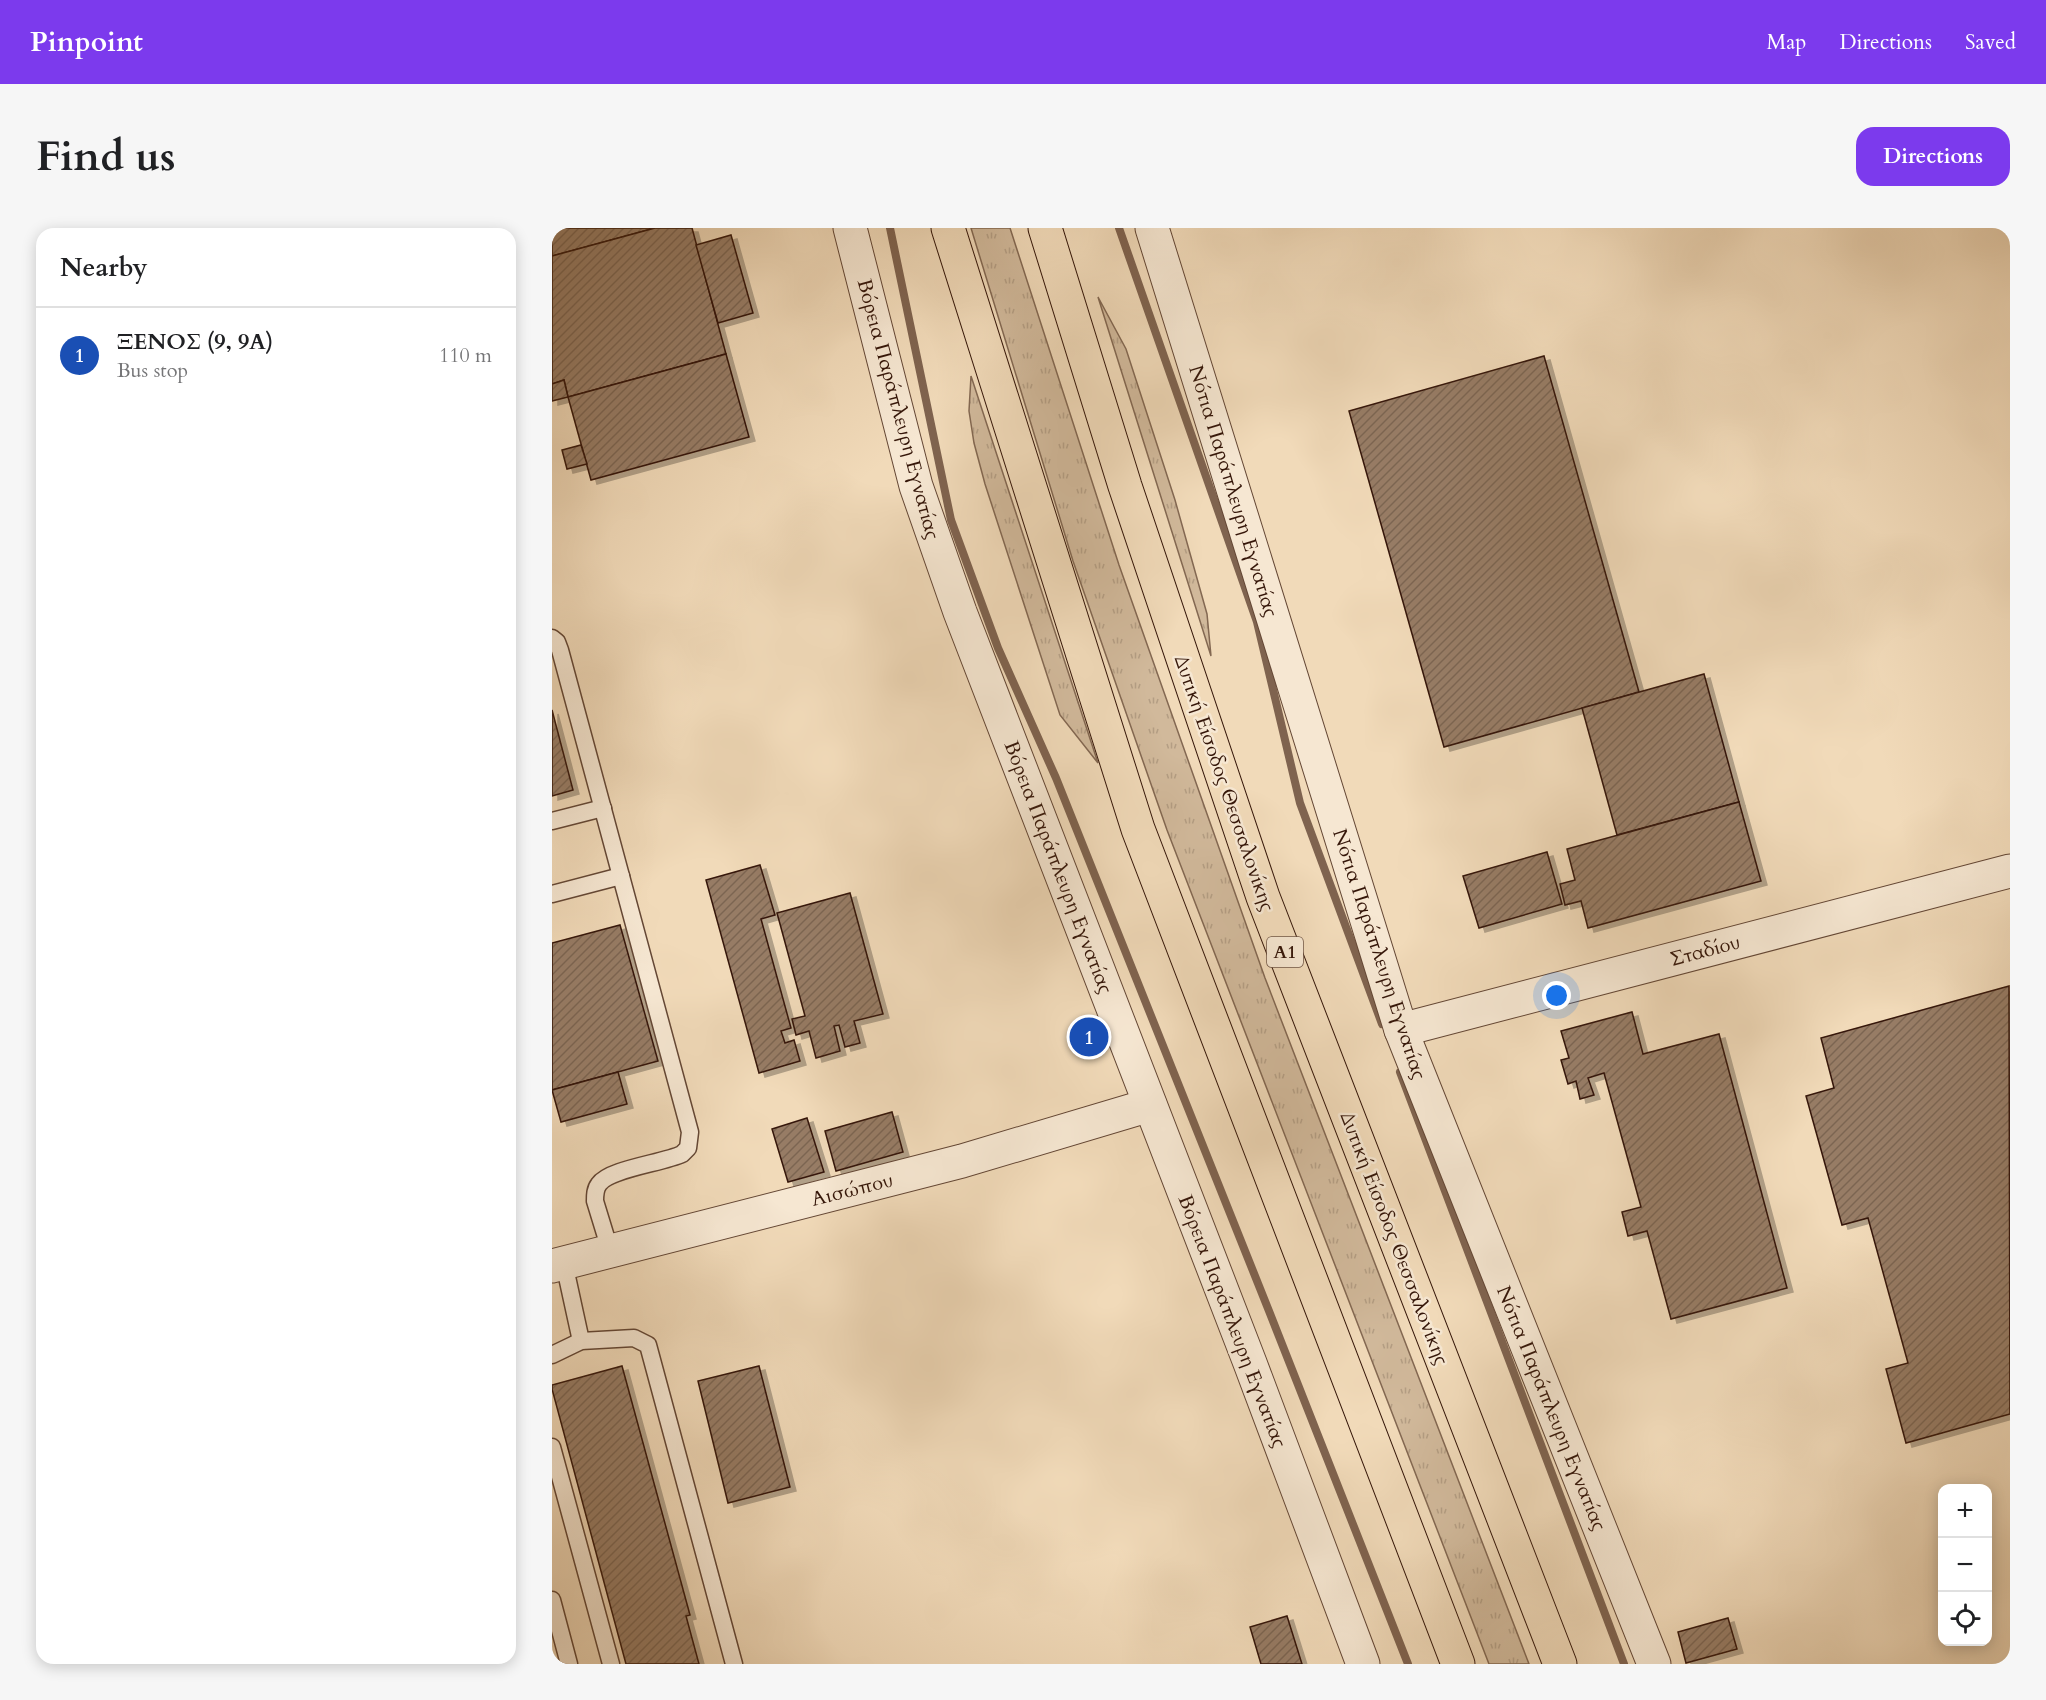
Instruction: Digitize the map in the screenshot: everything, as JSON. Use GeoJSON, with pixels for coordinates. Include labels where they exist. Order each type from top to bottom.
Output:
{"type":"FeatureCollection","features":[{"type":"Feature","properties":{"kind":"highway"},"geometry":{"type":"LineString","coordinates":[[948,228],[1137,829],[1458,1664]]}},
{"type":"Feature","properties":{"kind":"highway","name":"Δυτική Είσοδος Θεσσαλονίκης"},"geometry":{"type":"LineString","coordinates":[[1045,228],[1121,474],[1263,897],[1560,1664]]}},
{"type":"Feature","properties":{"kind":"street","name":"Βόρεια Παράπλευρη Εγνατίας"},"geometry":{"type":"LineString","coordinates":[[850,228],[916,486],[960,612],[1250,1363],[1363,1664]]}},
{"type":"Feature","properties":{"kind":"street","name":"Νότια Παράπλευρη Εγνατίας"},"geometry":{"type":"LineString","coordinates":[[1152,228],[1401,1030],[1654,1664]]}},
{"type":"Feature","properties":{"kind":"street","name":"Σταδίου"},"geometry":{"type":"LineString","coordinates":[[1401,1030],[2010,871]]}},
{"type":"Feature","properties":{"kind":"street","name":"Αισώπου"},"geometry":{"type":"LineString","coordinates":[[558,1265],[962,1161],[1149,1105]]}},
{"type":"Feature","properties":{"kind":"lane"},"geometry":{"type":"LineString","coordinates":[[552,638],[560,650],[690,1132],[688,1148],[682,1154],[610,1175],[597,1185],[595,1201],[610,1250]]}},
{"type":"Feature","properties":{"kind":"lane"},"geometry":{"type":"LineString","coordinates":[[552,821],[603,808]]}},
{"type":"Feature","properties":{"kind":"lane"},"geometry":{"type":"LineString","coordinates":[[552,894],[621,876]]}},
{"type":"Feature","properties":{"kind":"lane"},"geometry":{"type":"LineString","coordinates":[[558,1265],[581,1341]]}},
{"type":"Feature","properties":{"kind":"lane"},"geometry":{"type":"LineString","coordinates":[[552,1355],[581,1341],[634,1338],[648,1344],[734,1664]]}},
{"type":"Feature","properties":{"kind":"lane"},"geometry":{"type":"LineString","coordinates":[[552,1447],[611,1664]]}},
{"type":"Feature","properties":{"kind":"lane"},"geometry":{"type":"LineString","coordinates":[[552,1600],[569,1664]]}},
{"type":"Feature","properties":{"kind":"green space"},"geometry":{"type":"Polygon","coordinates":[[[971,228],[1010,228],[1119,565],[1265,978],[1529,1664],[1489,1664],[1167,830],[1073,561],[971,228]]]}},
{"type":"Feature","properties":{"kind":"green space"},"geometry":{"type":"Polygon","coordinates":[[[1098,297],[1126,349],[1175,500],[1207,614],[1211,656],[1098,297]]]}},
{"type":"Feature","properties":{"kind":"green space"},"geometry":{"type":"Polygon","coordinates":[[[971,376],[1098,763],[1060,715],[985,484],[974,443],[969,411],[971,376]]]}},
{"type":"Feature","properties":{"kind":"building"},"geometry":{"type":"Polygon","coordinates":[[[552,228],[655,228],[552,256],[552,228]]]}},
{"type":"Feature","properties":{"kind":"building"},"geometry":{"type":"Polygon","coordinates":[[[655,228],[692,228],[726,354],[568,397],[564,380],[552,384],[552,256],[655,228]]]}},
{"type":"Feature","properties":{"kind":"building"},"geometry":{"type":"Polygon","coordinates":[[[731,235],[753,313],[718,323],[696,245],[731,235]]]}},
{"type":"Feature","properties":{"kind":"building"},"geometry":{"type":"Polygon","coordinates":[[[726,354],[749,437],[591,480],[568,397],[726,354]]]}},
{"type":"Feature","properties":{"kind":"building"},"geometry":{"type":"Polygon","coordinates":[[[1544,356],[1639,692],[1444,747],[1349,411],[1544,356]]]}},
{"type":"Feature","properties":{"kind":"building"},"geometry":{"type":"Polygon","coordinates":[[[564,380],[568,397],[552,401],[552,384],[564,380]]]}},
{"type":"Feature","properties":{"kind":"building"},"geometry":{"type":"Polygon","coordinates":[[[581,445],[587,464],[567,469],[562,450],[581,445]]]}},
{"type":"Feature","properties":{"kind":"building"},"geometry":{"type":"Polygon","coordinates":[[[1704,674],[1739,802],[1617,835],[1582,708],[1704,674]]]}},
{"type":"Feature","properties":{"kind":"building"},"geometry":{"type":"Polygon","coordinates":[[[552,710],[573,790],[552,796],[552,710]]]}},
{"type":"Feature","properties":{"kind":"building"},"geometry":{"type":"Polygon","coordinates":[[[1739,802],[1761,881],[1588,928],[1581,901],[1565,905],[1560,884],[1575,880],[1567,849],[1739,802]]]}},
{"type":"Feature","properties":{"kind":"building"},"geometry":{"type":"Polygon","coordinates":[[[1547,852],[1562,904],[1479,928],[1463,876],[1547,852]]]}},
{"type":"Feature","properties":{"kind":"building"},"geometry":{"type":"Polygon","coordinates":[[[760,865],[775,915],[761,919],[791,1028],[781,1031],[785,1043],[794,1040],[800,1061],[759,1073],[706,880],[760,865]]]}},
{"type":"Feature","properties":{"kind":"building"},"geometry":{"type":"Polygon","coordinates":[[[850,893],[883,1014],[854,1021],[860,1043],[845,1047],[839,1025],[834,1026],[840,1051],[816,1058],[809,1031],[796,1035],[792,1019],[805,1016],[777,913],[850,893]]]}},
{"type":"Feature","properties":{"kind":"building"},"geometry":{"type":"Polygon","coordinates":[[[620,925],[658,1061],[552,1090],[552,943],[620,925]]]}},
{"type":"Feature","properties":{"kind":"building"},"geometry":{"type":"Polygon","coordinates":[[[2009,986],[2010,1414],[1906,1443],[1886,1369],[1908,1363],[1868,1218],[1842,1225],[1806,1096],[1834,1088],[1821,1038],[2009,986]]]}},
{"type":"Feature","properties":{"kind":"building"},"geometry":{"type":"Polygon","coordinates":[[[1632,1012],[1643,1054],[1719,1034],[1787,1288],[1671,1319],[1647,1231],[1628,1236],[1622,1212],[1641,1207],[1604,1073],[1588,1078],[1594,1095],[1580,1099],[1576,1081],[1568,1084],[1561,1060],[1569,1058],[1561,1031],[1632,1012]]]}},
{"type":"Feature","properties":{"kind":"building"},"geometry":{"type":"Polygon","coordinates":[[[618,1072],[627,1104],[561,1122],[552,1090],[618,1072]]]}},
{"type":"Feature","properties":{"kind":"building"},"geometry":{"type":"Polygon","coordinates":[[[892,1112],[903,1152],[836,1171],[825,1131],[892,1112]]]}},
{"type":"Feature","properties":{"kind":"building"},"geometry":{"type":"Polygon","coordinates":[[[807,1118],[824,1172],[788,1182],[772,1129],[807,1118]]]}},
{"type":"Feature","properties":{"kind":"building"},"geometry":{"type":"Polygon","coordinates":[[[622,1366],[690,1615],[686,1616],[699,1664],[626,1664],[552,1389],[552,1385],[622,1366]]]}},
{"type":"Feature","properties":{"kind":"building"},"geometry":{"type":"Polygon","coordinates":[[[759,1366],[790,1487],[728,1503],[698,1381],[759,1366]]]}},
{"type":"Feature","properties":{"kind":"building"},"geometry":{"type":"Polygon","coordinates":[[[1287,1616],[1302,1664],[1261,1664],[1250,1627],[1287,1616]]]}},
{"type":"Feature","properties":{"kind":"building"},"geometry":{"type":"Polygon","coordinates":[[[1728,1618],[1737,1649],[1686,1663],[1678,1632],[1728,1618]]]}},
{"type":"Feature","properties":{"kind":"waterway"},"geometry":{"type":"LineString","coordinates":[[890,228],[951,520],[998,648],[1056,778],[1408,1664]]}},
{"type":"Feature","properties":{"kind":"waterway"},"geometry":{"type":"LineString","coordinates":[[1119,228],[1257,622],[1300,803],[1382,1024]]}},
{"type":"Feature","properties":{"kind":"waterway"},"geometry":{"type":"LineString","coordinates":[[1400,1072],[1624,1664]]}},
{"type":"Feature","properties":{"kind":"place","name":"ΞΕΝΟΣ (9, 9Α)"},"geometry":{"type":"Point","coordinates":[1089,1037]}}]}
